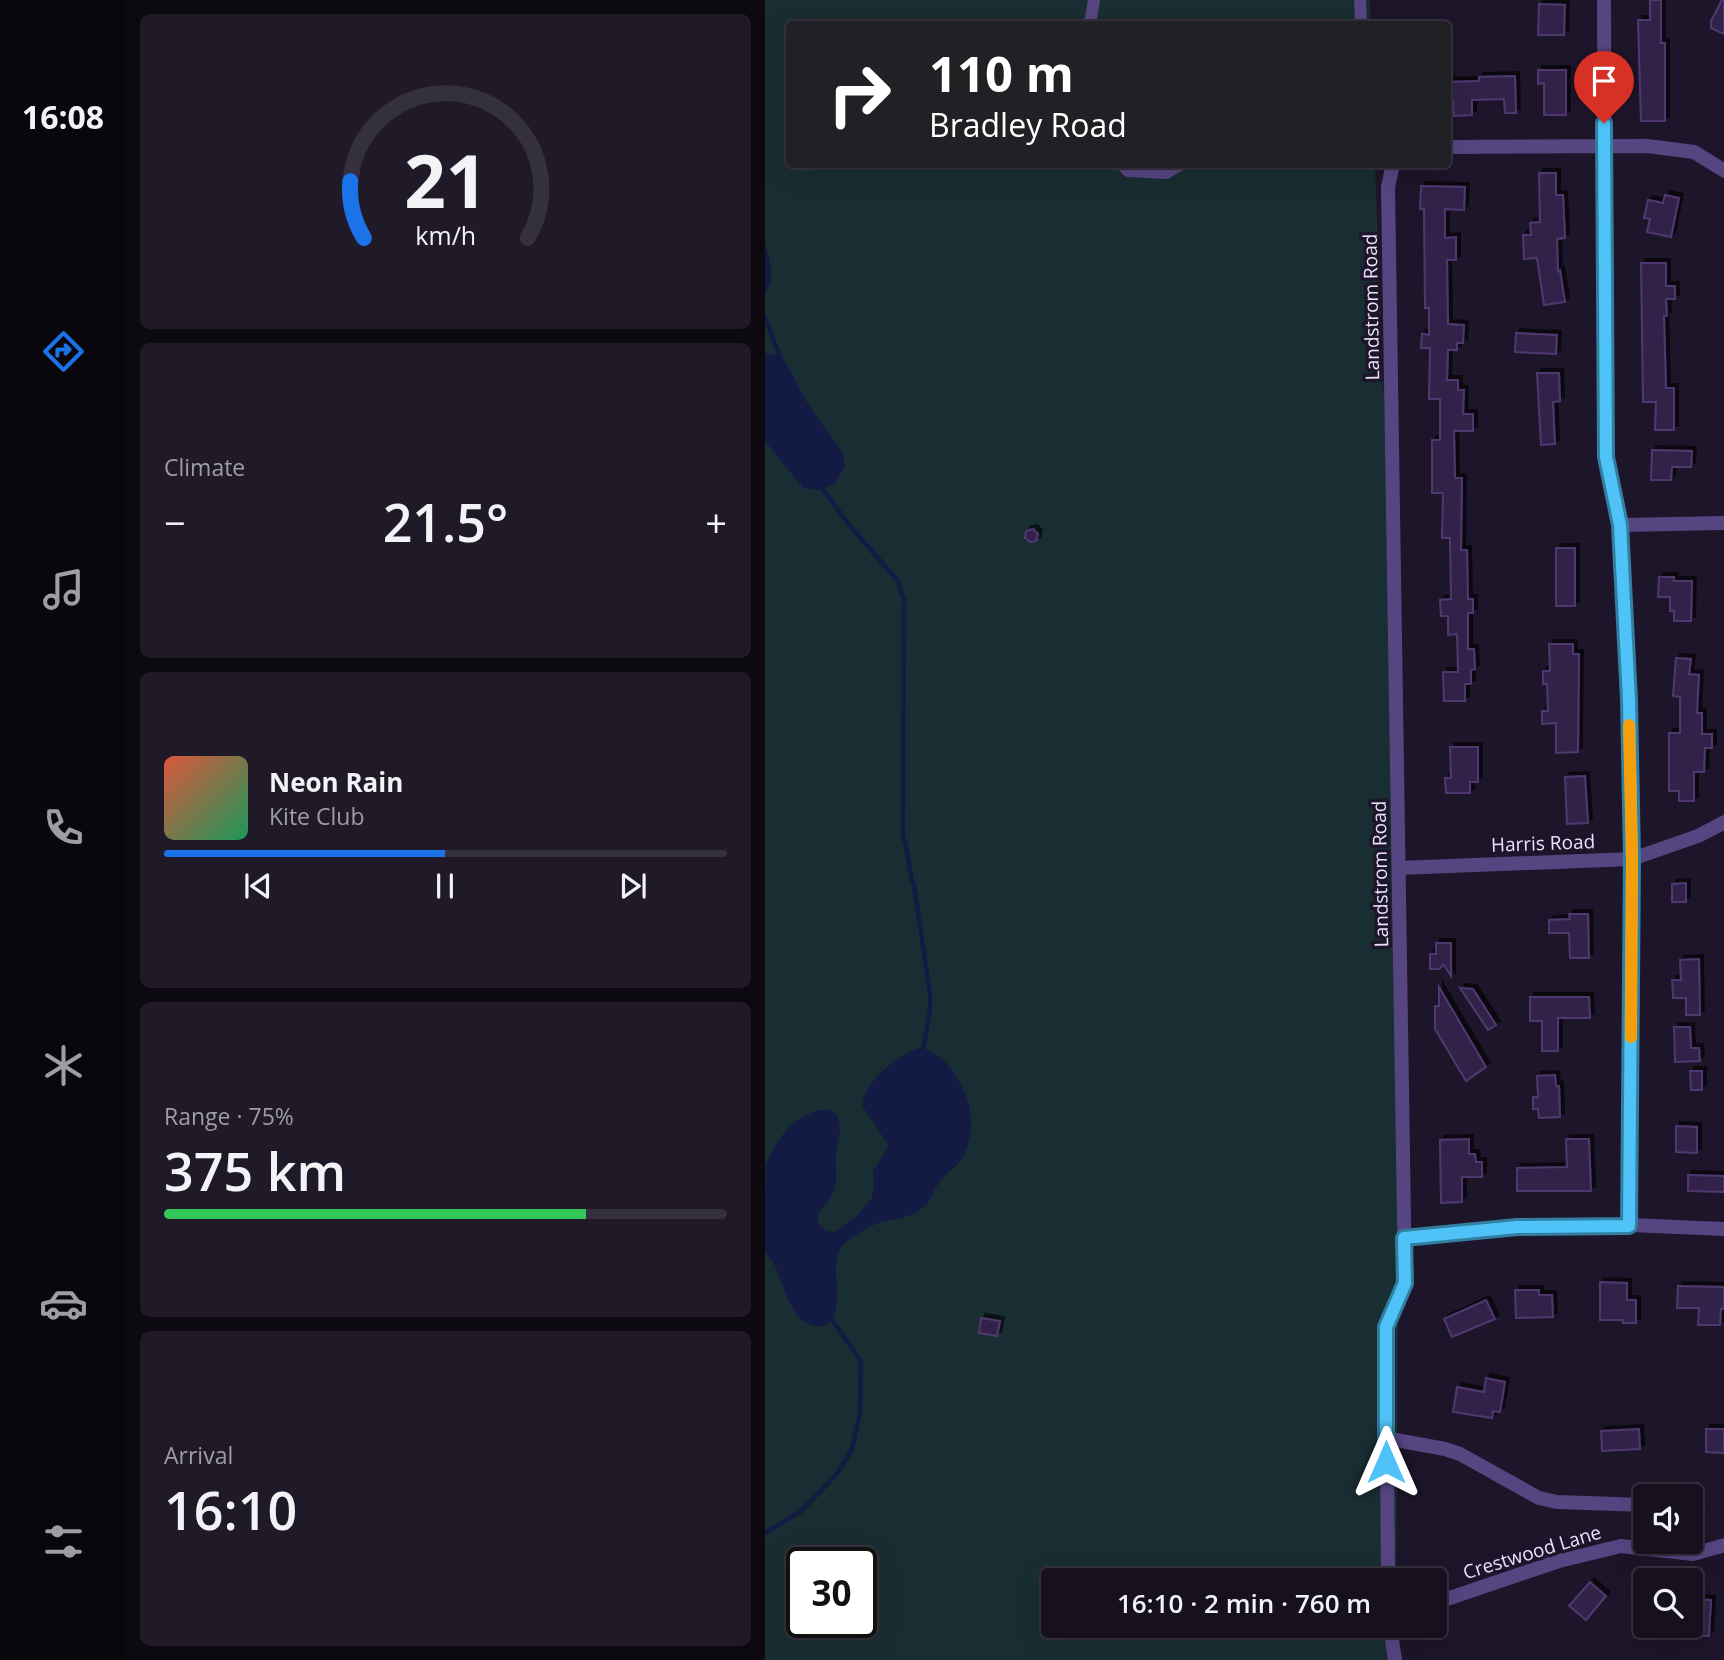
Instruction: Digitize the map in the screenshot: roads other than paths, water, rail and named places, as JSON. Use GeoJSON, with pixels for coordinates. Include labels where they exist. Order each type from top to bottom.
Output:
{"type":"FeatureCollection","features":[{"type":"Feature","properties":{"kind":"street"},"geometry":{"type":"LineString","coordinates":[[1090,21],[1094,0]]}},
{"type":"Feature","properties":{"kind":"street"},"geometry":{"type":"LineString","coordinates":[[1360,0],[1361,21]]}},
{"type":"Feature","properties":{"kind":"street"},"geometry":{"type":"LineString","coordinates":[[1604,0],[1606,457],[1620,525],[1628,647],[1632,859],[1629,1226]]}},
{"type":"Feature","properties":{"kind":"street"},"geometry":{"type":"LineString","coordinates":[[1451,147],[1647,146],[1694,152],[1724,171]]}},
{"type":"Feature","properties":{"kind":"street"},"geometry":{"type":"LineString","coordinates":[[1126,168],[1128,171],[1166,173],[1174,168]]}},
{"type":"Feature","properties":{"kind":"street","name":"Landstrom Road"},"geometry":{"type":"LineString","coordinates":[[1388,1568],[1386,1327],[1405,1283],[1388,187],[1392,168]]}},
{"type":"Feature","properties":{"kind":"street"},"geometry":{"type":"LineString","coordinates":[[1620,525],[1724,523]]}},
{"type":"Feature","properties":{"kind":"street","name":"Harris Road"},"geometry":{"type":"LineString","coordinates":[[1399,868],[1632,859],[1698,836],[1724,822]]}},
{"type":"Feature","properties":{"kind":"street"},"geometry":{"type":"LineString","coordinates":[[1404,1238],[1517,1227],[1724,1229]]}},
{"type":"Feature","properties":{"kind":"street"},"geometry":{"type":"LineString","coordinates":[[1385,1438],[1445,1448],[1539,1498],[1557,1503],[1633,1505]]}},
{"type":"Feature","properties":{"kind":"street","name":"Crestwood Lane"},"geometry":{"type":"LineString","coordinates":[[1447,1599],[1559,1561],[1621,1546],[1693,1554],[1724,1545]]}},
{"type":"Feature","properties":{"kind":"street"},"geometry":{"type":"LineString","coordinates":[[1392,1638],[1395,1660]]}},
{"type":"Feature","properties":{"kind":"water"},"geometry":{"type":"Polygon","coordinates":[[[765,244],[771,276],[765,293],[765,244]]]}},
{"type":"Feature","properties":{"kind":"water"},"geometry":{"type":"Polygon","coordinates":[[[765,353],[779,356],[786,363],[807,402],[843,454],[845,466],[835,484],[817,490],[803,488],[765,441],[765,353]]]}},
{"type":"Feature","properties":{"kind":"water"},"geometry":{"type":"Polygon","coordinates":[[[922,1048],[937,1055],[948,1066],[965,1093],[970,1109],[971,1127],[965,1153],[959,1163],[942,1179],[922,1209],[907,1217],[876,1224],[844,1244],[838,1252],[836,1262],[837,1305],[834,1315],[827,1325],[806,1323],[787,1298],[775,1266],[765,1250],[768,1160],[780,1138],[798,1120],[821,1110],[834,1113],[840,1129],[836,1152],[836,1183],[831,1198],[818,1213],[818,1223],[826,1231],[835,1232],[857,1216],[871,1199],[874,1187],[873,1171],[889,1146],[863,1107],[864,1098],[868,1088],[884,1070],[904,1055],[922,1048]]]}},
{"type":"Feature","properties":{"kind":"waterway"},"geometry":{"type":"LineString","coordinates":[[765,317],[782,362]]}},
{"type":"Feature","properties":{"kind":"waterway"},"geometry":{"type":"LineString","coordinates":[[821,486],[849,525],[898,581],[904,600],[903,837],[914,885],[930,994],[923,1051]]}},
{"type":"Feature","properties":{"kind":"waterway"},"geometry":{"type":"LineString","coordinates":[[765,1533],[801,1511],[836,1475],[852,1449],[860,1412],[861,1361],[829,1316]]}}]}
